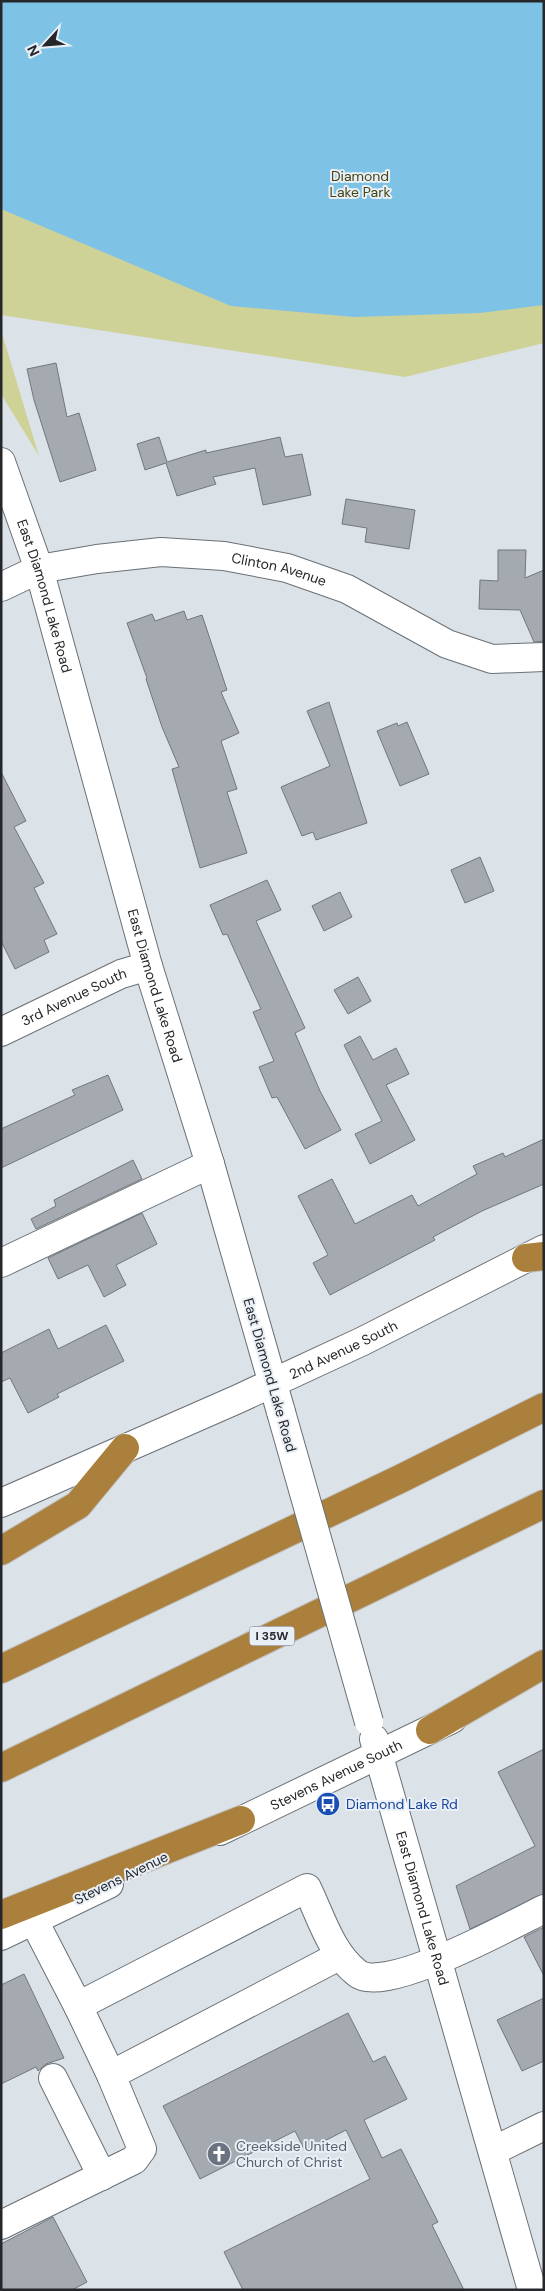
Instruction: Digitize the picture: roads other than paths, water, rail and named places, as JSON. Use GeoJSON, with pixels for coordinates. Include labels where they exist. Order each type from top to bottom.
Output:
{"type":"FeatureCollection","features":[{"type":"Feature","properties":{"kind":"highway"},"geometry":{"type":"LineString","coordinates":[[1,1669],[391,1483],[544,1407]]}},
{"type":"Feature","properties":{"kind":"highway"},"geometry":{"type":"LineString","coordinates":[[1,1551],[78,1505],[125,1448]]}},
{"type":"Feature","properties":{"kind":"highway","name":"I 35W"},"geometry":{"type":"LineString","coordinates":[[1,1768],[544,1504]]}},
{"type":"Feature","properties":{"kind":"highway"},"geometry":{"type":"LineString","coordinates":[[430,1730],[544,1664]]}},
{"type":"Feature","properties":{"kind":"highway"},"geometry":{"type":"LineString","coordinates":[[1,1915],[241,1820]]}},
{"type":"Feature","properties":{"kind":"street","name":"East Diamond Lake Road"},"geometry":{"type":"LineString","coordinates":[[1,462],[39,569],[148,966],[210,1164],[532,2290]]}},
{"type":"Feature","properties":{"kind":"street","name":"Clinton Avenue"},"geometry":{"type":"LineString","coordinates":[[1,587],[39,569],[97,559],[161,552],[224,556],[286,568],[347,589],[447,644],[492,659],[544,657]]}},
{"type":"Feature","properties":{"kind":"street","name":"3rd Avenue South"},"geometry":{"type":"LineString","coordinates":[[1,1032],[121,974],[148,966]]}},
{"type":"Feature","properties":{"kind":"street"},"geometry":{"type":"LineString","coordinates":[[1,1263],[210,1164]]}},
{"type":"Feature","properties":{"kind":"street","name":"2nd Avenue South"},"geometry":{"type":"LineString","coordinates":[[1,1503],[363,1341],[538,1254]]}},
{"type":"Feature","properties":{"kind":"street"},"geometry":{"type":"LineString","coordinates":[[430,1730],[544,1676]]}},
{"type":"Feature","properties":{"kind":"street","name":"Stevens Avenue South"},"geometry":{"type":"LineString","coordinates":[[241,1820],[430,1730]]}},
{"type":"Feature","properties":{"kind":"street","name":"Stevens Avenue"},"geometry":{"type":"LineString","coordinates":[[1,1936],[241,1820]]}},
{"type":"Feature","properties":{"kind":"street"},"geometry":{"type":"LineString","coordinates":[[78,2006],[307,1888],[339,1956],[358,1975],[373,1979],[438,1962],[544,1909]]}},
{"type":"Feature","properties":{"kind":"street"},"geometry":{"type":"LineString","coordinates":[[1,2225],[134,2160],[142,2150],[111,2075],[34,1920]]}},
{"type":"Feature","properties":{"kind":"street"},"geometry":{"type":"LineString","coordinates":[[111,2075],[339,1956]]}},
{"type":"Feature","properties":{"kind":"street"},"geometry":{"type":"LineString","coordinates":[[52,2078],[102,2176]]}},
{"type":"Feature","properties":{"kind":"street"},"geometry":{"type":"LineString","coordinates":[[492,2151],[544,2126]]}},
{"type":"Feature","properties":{"kind":"water","name":"Diamond Lake Park"},"geometry":{"type":"Polygon","coordinates":[[[1,1],[544,1],[544,305],[480,313],[354,317],[231,306],[1,209],[1,1]]]}},
{"type":"Feature","properties":{"kind":"place","name":"Diamond Lake Rd"},"geometry":{"type":"Point","coordinates":[328,1804]}},
{"type":"Feature","properties":{"kind":"place","name":"Creekside United Church of Christ"},"geometry":{"type":"Point","coordinates":[219,2154]}}]}
